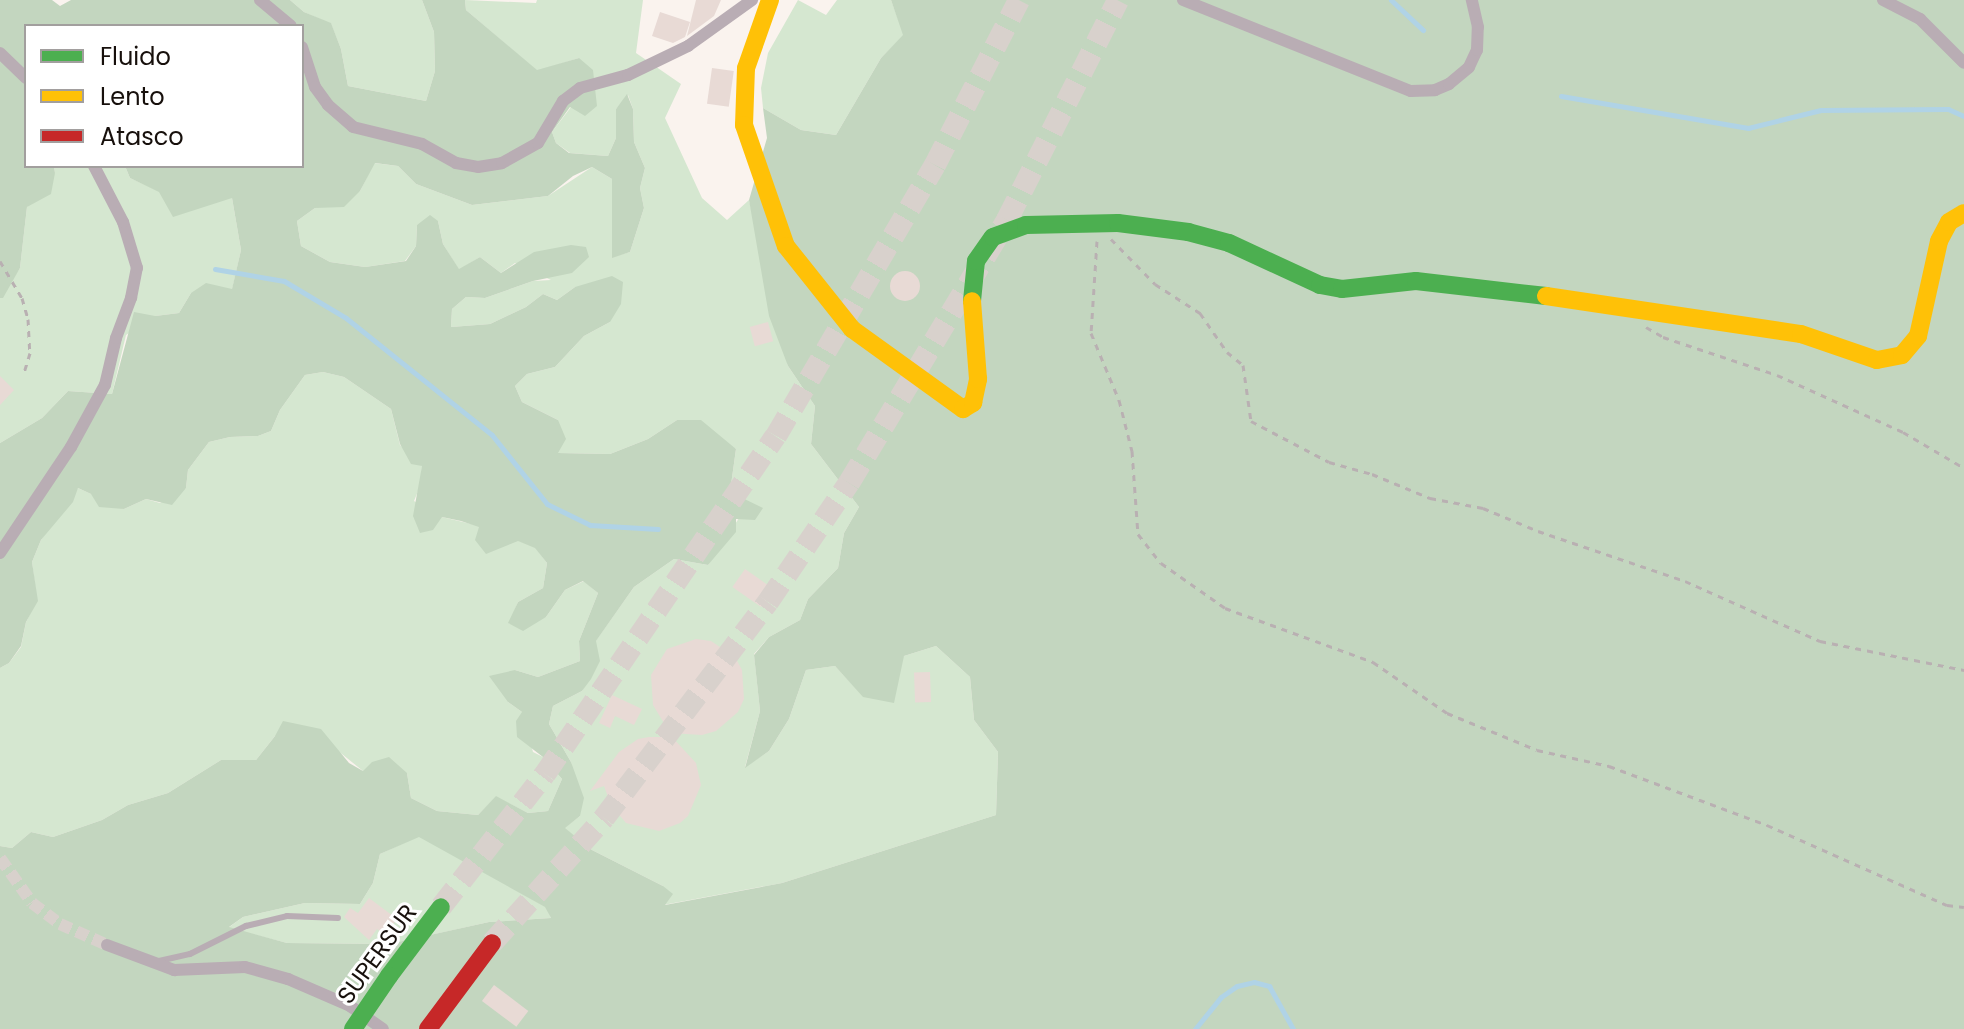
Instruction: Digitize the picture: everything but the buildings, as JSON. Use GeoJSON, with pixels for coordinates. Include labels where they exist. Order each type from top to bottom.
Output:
{"type":"FeatureCollection","features":[{"type":"Feature","properties":{"kind":"main road"},"geometry":{"type":"LineString","coordinates":[[770,0],[746,68],[744,125],[775,223],[786,246],[852,329],[963,409],[973,403],[978,379],[972,280],[983,249],[993,237],[1026,225],[1118,223],[1188,232],[1229,243],[1331,287],[1416,281],[1601,302],[1801,334],[1877,360],[1902,355],[1918,336],[1939,241],[1949,222],[1964,213]]}},
{"type":"Feature","properties":{"kind":"main road","name":"SUPERSUR"},"geometry":{"type":"LineString","coordinates":[[353,1029],[441,907]]}},
{"type":"Feature","properties":{"kind":"main road"},"geometry":{"type":"LineString","coordinates":[[428,1029],[492,943]]}},
{"type":"Feature","properties":{"kind":"street"},"geometry":{"type":"LineString","coordinates":[[260,0],[289,24]]}},
{"type":"Feature","properties":{"kind":"street"},"geometry":{"type":"LineString","coordinates":[[304,53],[315,87],[328,105],[353,127],[422,144],[456,163],[478,167],[502,163],[538,143],[563,101],[580,88],[628,75],[688,46],[752,0]]}},
{"type":"Feature","properties":{"kind":"street"},"geometry":{"type":"LineString","coordinates":[[1183,0],[1411,91],[1435,90],[1449,84],[1469,67],[1477,50],[1478,27],[1472,0]]}},
{"type":"Feature","properties":{"kind":"street"},"geometry":{"type":"LineString","coordinates":[[1883,0],[1920,19],[1964,63]]}},
{"type":"Feature","properties":{"kind":"street"},"geometry":{"type":"LineString","coordinates":[[0,53],[24,76]]}},
{"type":"Feature","properties":{"kind":"street"},"geometry":{"type":"LineString","coordinates":[[0,553],[71,447],[105,385],[116,338],[131,298],[137,268],[123,222],[95,168]]}},
{"type":"Feature","properties":{"kind":"street"},"geometry":{"type":"LineString","coordinates":[[107,945],[174,970],[245,967],[288,979],[350,1006],[383,1029]]}},
{"type":"Feature","properties":{"kind":"lane"},"geometry":{"type":"LineString","coordinates":[[147,962],[171,960],[190,954],[246,926],[287,916],[338,918]]}},
{"type":"Feature","properties":{"kind":"path"},"geometry":{"type":"LineString","coordinates":[[1098,225],[1155,284],[1200,313],[1227,352],[1243,365],[1251,421],[1329,462],[1372,474],[1430,498],[1483,508],[1538,531],[1685,581],[1820,641],[1964,670]]}},
{"type":"Feature","properties":{"kind":"path"},"geometry":{"type":"LineString","coordinates":[[1098,225],[1091,333],[1119,400],[1132,451],[1138,534],[1161,563],[1225,608],[1373,662],[1447,713],[1537,750],[1609,766],[1767,825],[1947,905],[1964,907]]}},
{"type":"Feature","properties":{"kind":"path"},"geometry":{"type":"LineString","coordinates":[[0,261],[22,298],[28,319],[30,353],[24,373]]}},
{"type":"Feature","properties":{"kind":"path"},"geometry":{"type":"LineString","coordinates":[[1638,323],[1663,337],[1777,375],[1903,432],[1964,468]]}},
{"type":"Feature","properties":{"kind":"green space"},"geometry":{"type":"Polygon","coordinates":[[[0,0],[52,0],[60,6],[71,0],[290,0],[304,12],[331,23],[341,49],[348,86],[426,101],[435,71],[434,32],[422,0],[465,0],[466,10],[537,70],[579,58],[593,70],[597,106],[585,116],[570,107],[552,132],[556,143],[569,153],[608,156],[616,138],[616,109],[627,94],[633,109],[634,142],[645,168],[640,188],[644,208],[630,252],[612,258],[612,179],[592,167],[573,176],[548,196],[472,205],[416,184],[398,166],[375,163],[360,191],[344,207],[315,208],[297,221],[301,246],[330,262],[365,267],[406,261],[416,246],[417,225],[430,215],[438,221],[443,244],[459,269],[480,257],[501,273],[534,252],[571,245],[586,247],[589,257],[572,273],[533,281],[485,298],[466,297],[452,309],[451,327],[490,324],[526,307],[543,294],[557,300],[575,287],[612,276],[623,282],[621,304],[610,322],[584,336],[555,367],[527,374],[515,386],[522,402],[558,420],[566,439],[558,453],[610,454],[648,439],[677,420],[701,420],[736,449],[730,492],[763,508],[755,520],[736,519],[736,532],[708,565],[674,559],[634,587],[596,641],[600,661],[591,679],[582,691],[553,706],[549,724],[571,762],[584,798],[580,816],[565,828],[592,850],[663,886],[673,894],[665,905],[782,883],[996,815],[998,752],[974,720],[970,677],[936,646],[904,656],[894,703],[863,697],[835,666],[806,670],[789,719],[769,751],[745,768],[760,711],[754,655],[769,637],[800,620],[808,599],[838,568],[844,533],[859,507],[811,444],[815,406],[788,366],[769,316],[749,200],[767,138],[763,108],[801,130],[836,135],[881,58],[903,35],[891,0],[1964,0],[1964,1029],[0,1029],[0,846],[12,848],[31,832],[53,837],[102,820],[128,805],[168,793],[221,760],[256,760],[283,721],[321,729],[349,763],[363,771],[372,762],[389,757],[407,773],[411,798],[437,811],[478,815],[496,796],[528,813],[548,811],[562,779],[543,757],[517,737],[516,721],[522,712],[508,702],[489,676],[515,670],[538,677],[580,661],[579,641],[598,593],[583,581],[565,590],[546,617],[523,631],[508,623],[518,602],[543,588],[547,563],[535,548],[518,541],[486,554],[475,540],[479,527],[461,521],[442,517],[433,530],[420,533],[413,516],[422,466],[411,464],[400,444],[391,409],[344,377],[323,372],[305,375],[280,410],[271,431],[258,436],[230,437],[209,442],[188,470],[186,488],[172,505],[146,499],[124,509],[99,507],[91,494],[78,488],[73,502],[41,540],[32,562],[38,601],[26,622],[21,646],[9,663],[0,668],[0,443],[42,418],[68,391],[112,394],[134,312],[155,316],[179,313],[191,293],[206,283],[232,289],[241,250],[232,198],[173,217],[159,192],[130,178],[126,168],[304,168],[304,24],[24,24],[24,168],[54,168],[55,173],[51,194],[27,207],[20,268],[3,298],[0,298],[0,0]],[[419,837],[380,854],[373,883],[360,904],[305,903],[243,917],[229,927],[287,943],[389,944],[489,922],[551,918],[545,907],[419,837]]]}},
{"type":"Feature","properties":{"kind":"green space"},"geometry":{"type":"Polygon","coordinates":[[[290,0],[422,0],[434,32],[435,71],[426,101],[348,86],[341,49],[331,24],[304,12],[290,0]]]}},
{"type":"Feature","properties":{"kind":"green space"},"geometry":{"type":"Polygon","coordinates":[[[465,0],[536,3],[537,0],[643,0],[636,53],[681,84],[665,118],[702,198],[727,220],[749,200],[788,366],[815,406],[811,444],[859,507],[844,533],[838,568],[808,599],[800,620],[769,637],[754,654],[760,711],[745,767],[769,751],[789,719],[806,670],[835,666],[863,696],[904,656],[936,646],[970,677],[974,720],[998,752],[996,815],[782,883],[663,905],[663,886],[592,850],[564,828],[580,816],[571,762],[549,724],[553,706],[582,691],[599,661],[595,642],[634,587],[674,559],[708,565],[749,503],[730,492],[736,449],[677,420],[648,439],[610,454],[558,453],[558,420],[522,402],[515,386],[527,374],[555,367],[584,336],[610,322],[575,287],[557,300],[543,294],[526,307],[490,324],[451,327],[452,309],[466,297],[485,298],[533,281],[551,280],[515,263],[501,273],[480,257],[459,270],[443,244],[438,221],[417,225],[416,246],[405,261],[365,267],[330,262],[301,246],[297,221],[315,208],[360,191],[374,163],[398,166],[416,184],[472,205],[548,196],[592,167],[612,179],[612,257],[630,252],[644,208],[640,188],[645,168],[634,142],[633,109],[628,95],[616,109],[616,138],[608,156],[570,153],[556,143],[552,132],[571,107],[579,58],[537,71],[466,10],[465,0]]]}},
{"type":"Feature","properties":{"kind":"green space"},"geometry":{"type":"Polygon","coordinates":[[[798,0],[826,15],[837,0],[891,0],[904,35],[881,58],[836,135],[801,130],[763,108],[761,88],[768,53],[798,0]]]}},
{"type":"Feature","properties":{"kind":"green space"},"geometry":{"type":"Polygon","coordinates":[[[54,168],[126,168],[130,178],[159,191],[232,198],[241,250],[232,290],[191,293],[179,313],[155,316],[126,335],[112,394],[68,391],[42,418],[0,443],[0,298],[20,268],[27,207],[55,173],[54,168]]]}},
{"type":"Feature","properties":{"kind":"green space"},"geometry":{"type":"Polygon","coordinates":[[[323,372],[344,377],[391,409],[400,445],[422,466],[421,484],[414,501],[442,517],[480,526],[535,547],[547,563],[543,588],[518,602],[509,624],[546,617],[565,590],[584,581],[598,593],[579,641],[580,661],[538,677],[515,670],[508,702],[522,712],[533,752],[543,757],[562,779],[548,811],[528,813],[496,797],[478,815],[437,811],[411,798],[407,773],[363,771],[337,750],[275,736],[256,760],[221,760],[168,793],[128,805],[102,820],[53,837],[31,832],[12,848],[0,846],[0,668],[9,663],[21,647],[26,622],[37,601],[32,562],[41,540],[78,488],[124,509],[146,499],[160,503],[186,488],[188,470],[209,442],[230,437],[258,436],[271,431],[280,410],[305,375],[323,372]]]}},
{"type":"Feature","properties":{"kind":"green space"},"geometry":{"type":"Polygon","coordinates":[[[419,836],[546,907],[551,918],[489,922],[390,944],[287,943],[228,928],[243,917],[305,903],[360,904],[373,883],[380,854],[419,836]]]}},
{"type":"Feature","properties":{"kind":"waterway"},"geometry":{"type":"LineString","coordinates":[[1391,0],[1423,30]]}},
{"type":"Feature","properties":{"kind":"waterway"},"geometry":{"type":"LineString","coordinates":[[1561,96],[1748,128],[1821,110],[1948,109],[1964,116]]}},
{"type":"Feature","properties":{"kind":"waterway"},"geometry":{"type":"LineString","coordinates":[[215,269],[284,281],[346,318],[492,435],[547,504],[590,525],[658,529]]}},
{"type":"Feature","properties":{"kind":"waterway"},"geometry":{"type":"LineString","coordinates":[[1195,1029],[1221,997],[1237,986],[1254,982],[1269,986],[1293,1029]]}},
{"type":"Feature","properties":{"kind":"tunnel"},"geometry":{"type":"LineString","coordinates":[[441,907],[545,774],[776,436],[935,165],[1019,0]]}},
{"type":"Feature","properties":{"kind":"tunnel"},"geometry":{"type":"LineString","coordinates":[[492,943],[604,818],[768,602],[849,483],[1007,220],[1118,0]]}},
{"type":"Feature","properties":{"kind":"tunnel"},"geometry":{"type":"LineString","coordinates":[[0,858],[32,903],[60,924],[107,945]]}},
{"type":"Feature","properties":{"kind":"traffic: fast"},"geometry":{"type":"LineString","coordinates":[[972,301],[976,261],[993,237],[1026,225],[1118,223],[1188,232],[1229,243],[1320,285],[1342,289],[1416,281],[1546,296]]}},
{"type":"Feature","properties":{"kind":"traffic: fast"},"geometry":{"type":"LineString","coordinates":[[389,976],[441,907]]}},
{"type":"Feature","properties":{"kind":"traffic: fast"},"geometry":{"type":"LineString","coordinates":[[353,1029],[389,976]]}},
{"type":"Feature","properties":{"kind":"traffic: slow"},"geometry":{"type":"LineString","coordinates":[[770,0],[746,68],[744,125],[786,246],[852,329],[963,409],[973,403],[978,379],[972,301]]}},
{"type":"Feature","properties":{"kind":"traffic: slow"},"geometry":{"type":"LineString","coordinates":[[1546,296],[1801,334],[1877,360],[1902,355],[1918,336],[1939,241],[1949,222],[1964,213]]}},
{"type":"Feature","properties":{"kind":"traffic: jam"},"geometry":{"type":"LineString","coordinates":[[428,1029],[492,943]]}}]}
